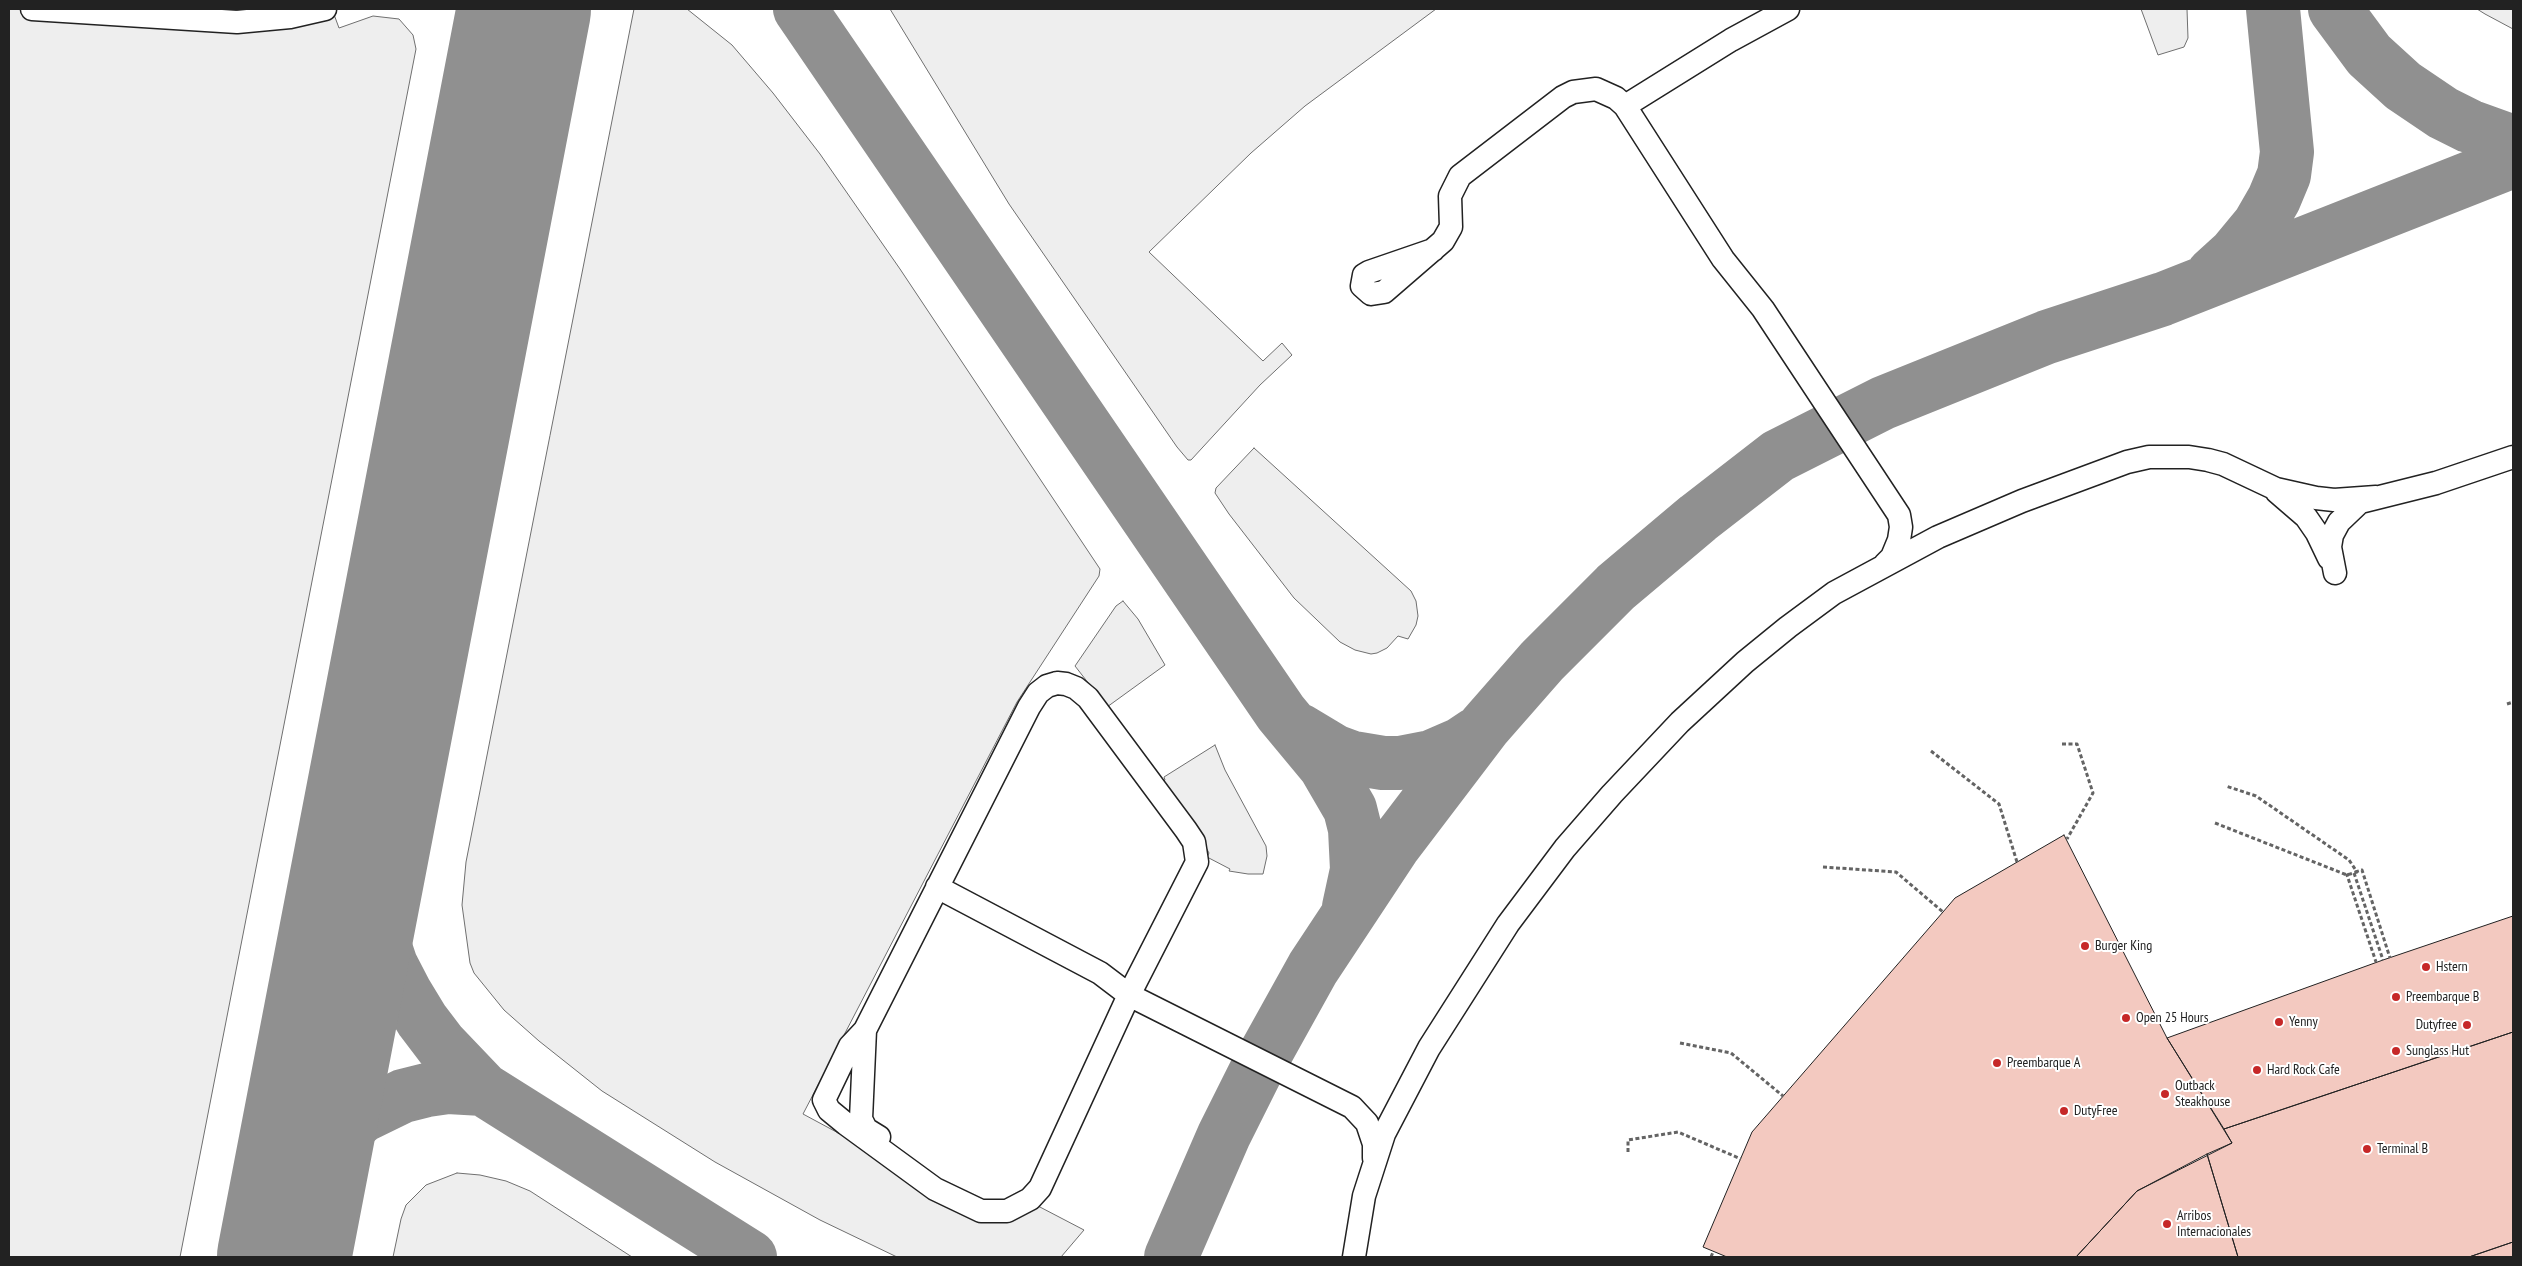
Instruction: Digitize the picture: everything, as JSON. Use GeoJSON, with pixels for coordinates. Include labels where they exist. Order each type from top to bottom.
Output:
{"type":"FeatureCollection","features":[{"type":"Feature","properties":{"kind":"lane"},"geometry":{"type":"LineString","coordinates":[[32,9],[236,22],[290,17],[325,9]]}},
{"type":"Feature","properties":{"kind":"lane"},"geometry":{"type":"LineString","coordinates":[[1625,106],[1731,40],[1788,9]]}},
{"type":"Feature","properties":{"kind":"lane"},"geometry":{"type":"LineString","coordinates":[[1434,250],[1448,235],[1451,227],[1450,196],[1460,176],[1467,168],[1573,92],[1596,89],[1616,98],[1625,106],[1724,259],[1763,309],[1899,516],[1907,526],[1917,533],[1938,537]]}},
{"type":"Feature","properties":{"kind":"lane"},"geometry":{"type":"LineString","coordinates":[[1354,1257],[1360,1215],[1374,1159],[1384,1134],[1409,1084],[1466,987],[1508,924],[1565,848],[1612,794],[1680,722],[1745,662],[1834,593],[1938,537],[2031,498],[2127,462],[2149,457],[2189,458],[2223,464],[2275,491],[2306,517],[2326,550],[2335,574],[2330,547],[2339,522],[2360,502],[2436,483],[2513,457]]}},
{"type":"Feature","properties":{"kind":"lane"},"geometry":{"type":"LineString","coordinates":[[2256,481],[2276,489],[2316,498],[2334,500],[2376,497]]}},
{"type":"Feature","properties":{"kind":"lane"},"geometry":{"type":"LineString","coordinates":[[1885,564],[1892,557],[1899,540],[1901,527],[1899,516]]}},
{"type":"Feature","properties":{"kind":"lane"},"geometry":{"type":"LineString","coordinates":[[1066,684],[1076,688],[1088,698],[1186,830],[1197,852],[1197,862],[1129,995],[1040,1188],[1030,1199],[1007,1211],[981,1211],[935,1189],[846,1124],[829,1110],[824,1100],[850,1046],[865,1030],[937,887],[1038,693],[1047,686],[1066,684]]}},
{"type":"Feature","properties":{"kind":"lane"},"geometry":{"type":"LineString","coordinates":[[937,887],[1100,973],[1129,995],[1352,1107],[1367,1123],[1374,1144],[1374,1159]]}},
{"type":"Feature","properties":{"kind":"lane"},"geometry":{"type":"LineString","coordinates":[[865,1030],[861,1119],[869,1131],[909,1153],[913,1160],[912,1164],[903,1166]]}},
{"type":"Feature","properties":{"kind":"lane"},"geometry":{"type":"LineString","coordinates":[[1352,1107],[1370,1109],[1381,1106],[1399,1096],[1409,1084]]}},
{"type":"Feature","properties":{"kind":"path"},"geometry":{"type":"LineString","coordinates":[[2507,704],[2513,702]]}},
{"type":"Feature","properties":{"kind":"path"},"geometry":{"type":"LineString","coordinates":[[2062,744],[2077,744],[2093,793],[2066,840]]}},
{"type":"Feature","properties":{"kind":"path"},"geometry":{"type":"LineString","coordinates":[[1931,751],[1998,804],[2017,862]]}},
{"type":"Feature","properties":{"kind":"path"},"geometry":{"type":"LineString","coordinates":[[2226,786],[2256,796],[2349,860],[2355,872],[2383,960]]}},
{"type":"Feature","properties":{"kind":"path"},"geometry":{"type":"LineString","coordinates":[[2215,823],[2347,875],[2362,870],[2390,958]]}},
{"type":"Feature","properties":{"kind":"path"},"geometry":{"type":"LineString","coordinates":[[1823,866],[1896,872],[1943,912]]}},
{"type":"Feature","properties":{"kind":"path"},"geometry":{"type":"LineString","coordinates":[[2347,875],[2376,962]]}},
{"type":"Feature","properties":{"kind":"path"},"geometry":{"type":"LineString","coordinates":[[1680,1043],[1731,1053],[1783,1096]]}},
{"type":"Feature","properties":{"kind":"path"},"geometry":{"type":"LineString","coordinates":[[1628,1152],[1628,1140],[1678,1132],[1741,1159]]}},
{"type":"Feature","properties":{"kind":"path"},"geometry":{"type":"LineString","coordinates":[[1711,1257],[1713,1252]]}},
{"type":"Feature","properties":{"kind":"shaded area"},"geometry":{"type":"Polygon","coordinates":[[[9,9],[332,9],[339,28],[373,16],[399,19],[413,35],[416,49],[180,1257],[9,1257],[9,9]]]}},
{"type":"Feature","properties":{"kind":"shaded area"},"geometry":{"type":"Polygon","coordinates":[[[634,9],[687,9],[732,45],[773,93],[820,154],[900,269],[1100,569],[1099,576],[1017,702],[803,1114],[855,1142],[854,1144],[874,1155],[931,1197],[1038,1206],[1084,1230],[1061,1257],[897,1257],[820,1220],[715,1162],[602,1091],[539,1041],[504,1010],[474,973],[470,963],[462,905],[466,862],[634,9]]]}},
{"type":"Feature","properties":{"kind":"shaded area"},"geometry":{"type":"Polygon","coordinates":[[[890,9],[1436,9],[1305,106],[1251,153],[1149,252],[1263,361],[1282,343],[1292,355],[1260,385],[1191,460],[1188,460],[1177,447],[1009,204],[890,9]]]}},
{"type":"Feature","properties":{"kind":"shaded area"},"geometry":{"type":"Polygon","coordinates":[[[2141,9],[2187,9],[2188,38],[2184,47],[2158,55],[2141,9]]]}},
{"type":"Feature","properties":{"kind":"shaded area"},"geometry":{"type":"Polygon","coordinates":[[[2477,9],[2513,9],[2513,29],[2485,14],[2477,9]]]}},
{"type":"Feature","properties":{"kind":"shaded area"},"geometry":{"type":"Polygon","coordinates":[[[1254,448],[1411,591],[1416,601],[1418,616],[1416,625],[1408,639],[1398,636],[1387,648],[1377,653],[1371,654],[1355,650],[1340,642],[1294,598],[1215,493],[1216,488],[1254,448]]]}},
{"type":"Feature","properties":{"kind":"shaded area"},"geometry":{"type":"Polygon","coordinates":[[[1123,601],[1138,619],[1165,665],[1107,707],[1075,666],[1116,606],[1123,601]]]}},
{"type":"Feature","properties":{"kind":"shaded area"},"geometry":{"type":"Polygon","coordinates":[[[1215,745],[1225,770],[1266,846],[1267,856],[1263,874],[1229,871],[1230,869],[1207,857],[1209,853],[1201,838],[1161,783],[1165,780],[1164,777],[1215,745]]]}},
{"type":"Feature","properties":{"kind":"shaded area"},"geometry":{"type":"Polygon","coordinates":[[[457,1173],[480,1175],[506,1181],[530,1191],[632,1257],[393,1257],[406,1205],[426,1185],[457,1173]]]}},
{"type":"Feature","properties":{"kind":"building","name":"Preembarque A"},"geometry":{"type":"Polygon","coordinates":[[[2064,835],[2167,1038],[2232,1143],[2137,1191],[2076,1257],[1727,1257],[1703,1247],[1752,1132],[1955,898],[2064,835]]]}},
{"type":"Feature","properties":{"kind":"building","name":"Preembarque B"},"geometry":{"type":"Polygon","coordinates":[[[2513,916],[2513,1032],[2224,1129],[2167,1038],[2383,960],[2513,916]]]}},
{"type":"Feature","properties":{"kind":"building","name":"Terminal B"},"geometry":{"type":"Polygon","coordinates":[[[2513,1032],[2513,1242],[2469,1257],[2238,1257],[2207,1154],[2232,1143],[2224,1129],[2513,1032]]]}},
{"type":"Feature","properties":{"kind":"building","name":"Arribos Internacionales"},"geometry":{"type":"Polygon","coordinates":[[[2207,1154],[2238,1257],[2076,1257],[2137,1191],[2207,1154]]]}},
{"type":"Feature","properties":{"kind":"building"},"geometry":{"type":"Polygon","coordinates":[[[2513,1242],[2513,1257],[2469,1257],[2513,1242]]]}},
{"type":"Feature","properties":{"kind":"taxiway"},"geometry":{"type":"LineString","coordinates":[[800,9],[1281,713],[1325,766],[1350,809],[1355,829],[1357,870],[1349,907]]}},
{"type":"Feature","properties":{"kind":"taxiway"},"geometry":{"type":"LineString","coordinates":[[2213,274],[2235,254],[2259,225],[2274,199],[2284,175],[2287,152],[2273,9]]}},
{"type":"Feature","properties":{"kind":"taxiway"},"geometry":{"type":"LineString","coordinates":[[2335,9],[2369,55],[2403,86],[2443,113],[2469,126],[2513,142]]}},
{"type":"Feature","properties":{"kind":"taxiway"},"geometry":{"type":"LineString","coordinates":[[1171,1257],[1224,1135],[1258,1067],[1313,968],[1393,847],[1485,726],[1542,661],[1616,587],[1698,518],[1778,456],[1883,403],[2047,337],[2163,299],[2513,161]]}},
{"type":"Feature","properties":{"kind":"taxiway"},"geometry":{"type":"LineString","coordinates":[[1299,730],[1334,751],[1353,758],[1383,763],[1400,763],[1431,757],[1461,744],[1476,734]]}},
{"type":"Feature","properties":{"kind":"taxiway"},"geometry":{"type":"LineString","coordinates":[[370,818],[369,866],[373,905],[382,938],[391,965],[405,992],[422,1020],[441,1045],[483,1089],[750,1257]]}},
{"type":"Feature","properties":{"kind":"taxiway"},"geometry":{"type":"LineString","coordinates":[[291,1222],[304,1186],[316,1163],[331,1142],[362,1116],[403,1096],[427,1090],[448,1087],[483,1089]]}},
{"type":"Feature","properties":{"kind":"runway"},"geometry":{"type":"LineString","coordinates":[[284,1257],[524,9]]}},
{"type":"Feature","properties":{"kind":"place","name":"Burger King"},"geometry":{"type":"Point","coordinates":[2085,946]}},
{"type":"Feature","properties":{"kind":"place","name":"Hstern"},"geometry":{"type":"Point","coordinates":[2426,967]}},
{"type":"Feature","properties":{"kind":"place","name":"Preembarque B"},"geometry":{"type":"Point","coordinates":[2396,997]}},
{"type":"Feature","properties":{"kind":"place","name":"Open 25 Hours"},"geometry":{"type":"Point","coordinates":[2126,1018]}},
{"type":"Feature","properties":{"kind":"place","name":"Yenny"},"geometry":{"type":"Point","coordinates":[2279,1022]}},
{"type":"Feature","properties":{"kind":"place","name":"Dutyfree"},"geometry":{"type":"Point","coordinates":[2467,1025]}},
{"type":"Feature","properties":{"kind":"place","name":"Sunglass Hut"},"geometry":{"type":"Point","coordinates":[2396,1051]}},
{"type":"Feature","properties":{"kind":"place","name":"Preembarque A"},"geometry":{"type":"Point","coordinates":[1997,1063]}},
{"type":"Feature","properties":{"kind":"place","name":"Hard Rock Cafe"},"geometry":{"type":"Point","coordinates":[2257,1070]}},
{"type":"Feature","properties":{"kind":"place","name":"Outback Steakhouse"},"geometry":{"type":"Point","coordinates":[2165,1094]}},
{"type":"Feature","properties":{"kind":"place","name":"DutyFree"},"geometry":{"type":"Point","coordinates":[2064,1111]}},
{"type":"Feature","properties":{"kind":"place","name":"Terminal B"},"geometry":{"type":"Point","coordinates":[2367,1149]}},
{"type":"Feature","properties":{"kind":"place","name":"Arribos Internacionales"},"geometry":{"type":"Point","coordinates":[2167,1224]}}]}
